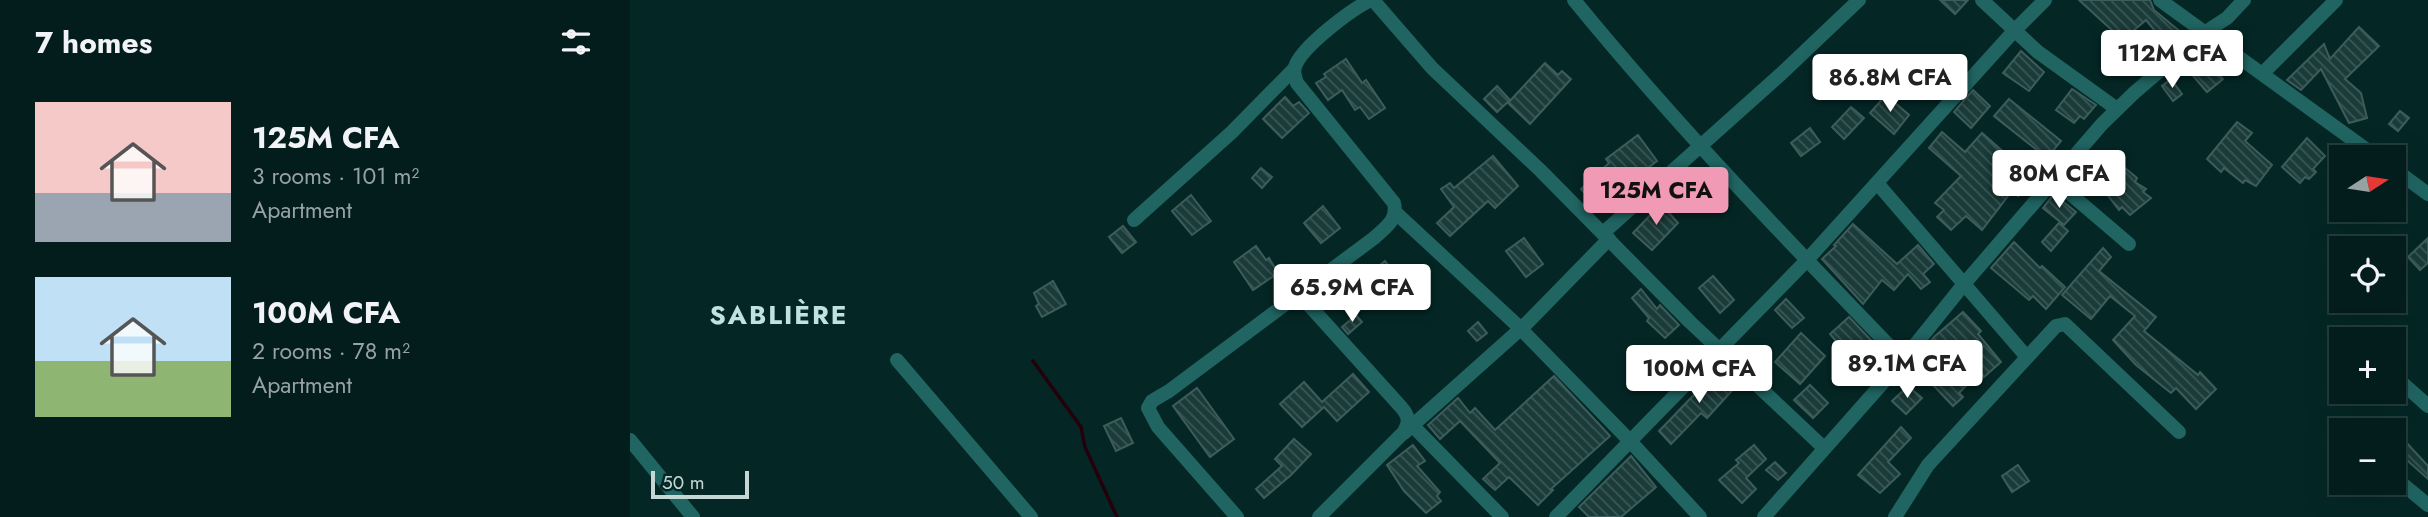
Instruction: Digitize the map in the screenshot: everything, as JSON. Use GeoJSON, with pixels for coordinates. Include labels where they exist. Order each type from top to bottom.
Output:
{"type":"FeatureCollection","features":[{"type":"Feature","properties":{"kind":"street"},"geometry":{"type":"LineString","coordinates":[[1134,220],[1232,132],[1293,70],[1300,56],[1354,8],[1372,0],[1432,68],[1541,170],[1824,449]]}},
{"type":"Feature","properties":{"kind":"street"},"geometry":{"type":"LineString","coordinates":[[1574,0],[1635,75],[1701,144],[1735,185],[1903,360]]}},
{"type":"Feature","properties":{"kind":"street"},"geometry":{"type":"LineString","coordinates":[[1319,517],[1408,429],[1521,329],[1606,236],[1701,144],[1782,74],[1858,0]]}},
{"type":"Feature","properties":{"kind":"street"},"geometry":{"type":"LineString","coordinates":[[1982,0],[2038,51],[2117,109]]}},
{"type":"Feature","properties":{"kind":"street"},"geometry":{"type":"LineString","coordinates":[[1556,517],[1807,260],[2045,0]]}},
{"type":"Feature","properties":{"kind":"street"},"geometry":{"type":"LineString","coordinates":[[2160,0],[2360,145]]}},
{"type":"Feature","properties":{"kind":"street"},"geometry":{"type":"LineString","coordinates":[[1765,517],[2117,109],[2204,33],[2227,18],[2244,0]]}},
{"type":"Feature","properties":{"kind":"street"},"geometry":{"type":"LineString","coordinates":[[2263,73],[2336,0]]}},
{"type":"Feature","properties":{"kind":"street"},"geometry":{"type":"LineString","coordinates":[[1237,517],[1158,427],[1149,408],[1152,401],[1374,238],[1394,220],[1396,213],[1394,203],[1297,83],[1293,70]]}},
{"type":"Feature","properties":{"kind":"street"},"geometry":{"type":"LineString","coordinates":[[2406,178],[2428,194]]}},
{"type":"Feature","properties":{"kind":"street"},"geometry":{"type":"LineString","coordinates":[[2054,180],[2129,244]]}},
{"type":"Feature","properties":{"kind":"street"},"geometry":{"type":"LineString","coordinates":[[1877,183],[2026,356]]}},
{"type":"Feature","properties":{"kind":"street"},"geometry":{"type":"LineString","coordinates":[[1396,213],[1521,329],[1700,517]]}},
{"type":"Feature","properties":{"kind":"street"},"geometry":{"type":"LineString","coordinates":[[1298,294],[1407,414],[1408,429],[1502,517]]}},
{"type":"Feature","properties":{"kind":"street"},"geometry":{"type":"LineString","coordinates":[[1895,517],[1928,465],[2056,326],[2065,324],[2179,432]]}},
{"type":"Feature","properties":{"kind":"street"},"geometry":{"type":"LineString","coordinates":[[897,360],[1031,517]]}},
{"type":"Feature","properties":{"kind":"street"},"geometry":{"type":"LineString","coordinates":[[2406,386],[2428,406]]}},
{"type":"Feature","properties":{"kind":"street"},"geometry":{"type":"LineString","coordinates":[[630,440],[693,517]]}},
{"type":"Feature","properties":{"kind":"street"},"geometry":{"type":"LineString","coordinates":[[2406,487],[2428,505]]}},
{"type":"Feature","properties":{"kind":"building"},"geometry":{"type":"Polygon","coordinates":[[[1940,0],[1968,0],[1955,14],[1940,0]]]}},
{"type":"Feature","properties":{"kind":"building"},"geometry":{"type":"Polygon","coordinates":[[[2079,0],[2150,0],[2154,10],[2182,33],[2169,48],[2146,20],[2133,31],[2135,33],[2126,43],[2079,0]]]}},
{"type":"Feature","properties":{"kind":"building"},"geometry":{"type":"Polygon","coordinates":[[[2359,27],[2379,46],[2345,79],[2361,93],[2367,118],[2349,123],[2321,69],[2301,90],[2287,80],[2324,44],[2330,59],[2359,27]]]}},
{"type":"Feature","properties":{"kind":"building"},"geometry":{"type":"Polygon","coordinates":[[[2021,51],[2044,72],[2029,91],[2003,73],[2021,51]]]}},
{"type":"Feature","properties":{"kind":"building"},"geometry":{"type":"Polygon","coordinates":[[[1346,59],[1362,83],[1366,80],[1385,108],[1369,119],[1360,107],[1355,110],[1342,90],[1328,100],[1316,83],[1346,59]]]}},
{"type":"Feature","properties":{"kind":"building"},"geometry":{"type":"Polygon","coordinates":[[[2198,61],[2202,66],[2208,61],[2223,79],[2207,92],[2188,70],[2198,61]]]}},
{"type":"Feature","properties":{"kind":"building"},"geometry":{"type":"Polygon","coordinates":[[[1545,63],[1558,75],[1562,71],[1571,79],[1530,124],[1508,103],[1545,63]]]}},
{"type":"Feature","properties":{"kind":"building"},"geometry":{"type":"Polygon","coordinates":[[[2171,79],[2182,94],[2173,101],[2162,86],[2171,79]]]}},
{"type":"Feature","properties":{"kind":"building"},"geometry":{"type":"Polygon","coordinates":[[[1497,86],[1510,100],[1497,112],[1484,99],[1497,86]]]}},
{"type":"Feature","properties":{"kind":"building"},"geometry":{"type":"Polygon","coordinates":[[[2072,89],[2096,105],[2084,119],[2080,116],[2074,123],[2056,110],[2072,89]]]}},
{"type":"Feature","properties":{"kind":"building"},"geometry":{"type":"Polygon","coordinates":[[[1973,90],[1990,106],[1971,128],[1954,112],[1973,90]]]}},
{"type":"Feature","properties":{"kind":"building"},"geometry":{"type":"Polygon","coordinates":[[[1886,95],[1909,115],[1894,134],[1870,113],[1886,95]]]}},
{"type":"Feature","properties":{"kind":"building"},"geometry":{"type":"Polygon","coordinates":[[[1285,97],[1293,106],[1299,102],[1309,113],[1282,138],[1263,119],[1285,97]]]}},
{"type":"Feature","properties":{"kind":"building"},"geometry":{"type":"Polygon","coordinates":[[[2009,99],[2061,141],[2047,158],[1994,116],[2009,99]]]}},
{"type":"Feature","properties":{"kind":"building"},"geometry":{"type":"Polygon","coordinates":[[[1851,107],[1864,118],[1844,139],[1832,127],[1851,107]]]}},
{"type":"Feature","properties":{"kind":"building"},"geometry":{"type":"Polygon","coordinates":[[[2400,111],[2409,118],[2398,131],[2389,124],[2400,111]]]}},
{"type":"Feature","properties":{"kind":"building"},"geometry":{"type":"Polygon","coordinates":[[[2237,122],[2252,133],[2245,141],[2272,165],[2256,186],[2245,180],[2243,183],[2224,168],[2221,172],[2207,159],[2237,122]]]}},
{"type":"Feature","properties":{"kind":"building"},"geometry":{"type":"Polygon","coordinates":[[[1810,128],[1820,142],[1801,156],[1791,143],[1810,128]]]}},
{"type":"Feature","properties":{"kind":"building"},"geometry":{"type":"Polygon","coordinates":[[[1942,132],[1965,152],[1982,133],[2033,178],[2018,196],[2012,191],[1982,230],[1966,216],[1951,230],[1937,217],[1944,210],[1935,203],[1961,176],[1929,148],[1942,132]]]}},
{"type":"Feature","properties":{"kind":"building"},"geometry":{"type":"Polygon","coordinates":[[[1638,135],[1657,161],[1633,179],[1630,175],[1613,190],[1620,196],[1610,205],[1604,200],[1597,207],[1581,189],[1609,163],[1606,159],[1638,135]]]}},
{"type":"Feature","properties":{"kind":"building"},"geometry":{"type":"Polygon","coordinates":[[[2307,138],[2325,156],[2313,169],[2316,172],[2309,179],[2305,177],[2300,183],[2282,167],[2307,138]]]}},
{"type":"Feature","properties":{"kind":"building"},"geometry":{"type":"Polygon","coordinates":[[[1493,156],[1518,186],[1495,208],[1488,201],[1450,236],[1437,223],[1454,207],[1441,189],[1450,183],[1454,188],[1493,156]]]}},
{"type":"Feature","properties":{"kind":"building"},"geometry":{"type":"Polygon","coordinates":[[[1261,168],[1272,177],[1262,188],[1252,178],[1261,168]]]}},
{"type":"Feature","properties":{"kind":"building"},"geometry":{"type":"Polygon","coordinates":[[[2125,168],[2137,178],[2135,182],[2146,189],[2143,192],[2151,198],[2130,215],[2122,207],[2119,210],[2106,193],[2112,188],[2108,179],[2117,171],[2120,174],[2125,168]]]}},
{"type":"Feature","properties":{"kind":"building"},"geometry":{"type":"Polygon","coordinates":[[[2054,194],[2076,212],[2064,225],[2043,208],[2054,194]]]}},
{"type":"Feature","properties":{"kind":"building"},"geometry":{"type":"Polygon","coordinates":[[[1191,195],[1211,221],[1192,235],[1172,211],[1191,195]]]}},
{"type":"Feature","properties":{"kind":"building"},"geometry":{"type":"Polygon","coordinates":[[[1661,204],[1678,223],[1652,250],[1633,233],[1661,204]]]}},
{"type":"Feature","properties":{"kind":"building"},"geometry":{"type":"Polygon","coordinates":[[[1323,206],[1340,228],[1321,243],[1304,223],[1323,206]]]}},
{"type":"Feature","properties":{"kind":"building"},"geometry":{"type":"Polygon","coordinates":[[[2059,223],[2068,231],[2051,251],[2042,242],[2059,223]]]}},
{"type":"Feature","properties":{"kind":"building"},"geometry":{"type":"Polygon","coordinates":[[[1853,224],[1897,264],[1918,245],[1934,264],[1923,274],[1930,282],[1921,289],[1908,274],[1894,290],[1882,280],[1863,304],[1822,259],[1853,224]]]}},
{"type":"Feature","properties":{"kind":"building"},"geometry":{"type":"Polygon","coordinates":[[[1123,226],[1136,242],[1122,253],[1109,237],[1123,226]]]}},
{"type":"Feature","properties":{"kind":"building"},"geometry":{"type":"Polygon","coordinates":[[[1524,238],[1543,264],[1526,277],[1506,251],[1524,238]]]}},
{"type":"Feature","properties":{"kind":"building"},"geometry":{"type":"Polygon","coordinates":[[[2428,238],[2428,263],[2420,270],[2408,257],[2428,238]]]}},
{"type":"Feature","properties":{"kind":"building"},"geometry":{"type":"Polygon","coordinates":[[[2014,242],[2040,268],[2042,266],[2065,287],[2046,309],[2033,296],[2029,300],[1991,268],[2014,242]]]}},
{"type":"Feature","properties":{"kind":"building"},"geometry":{"type":"Polygon","coordinates":[[[1256,246],[1266,260],[1269,258],[1278,273],[1253,290],[1234,262],[1256,246]]]}},
{"type":"Feature","properties":{"kind":"building"},"geometry":{"type":"Polygon","coordinates":[[[2103,248],[2111,257],[2099,271],[2156,317],[2144,331],[2198,375],[2200,372],[2216,389],[2196,409],[2176,388],[2171,393],[2136,365],[2113,340],[2135,316],[2110,296],[2091,319],[2062,295],[2103,248]]]}},
{"type":"Feature","properties":{"kind":"building"},"geometry":{"type":"Polygon","coordinates":[[[1385,261],[1401,282],[1368,308],[1351,289],[1385,261]]]}},
{"type":"Feature","properties":{"kind":"building"},"geometry":{"type":"Polygon","coordinates":[[[1713,276],[1734,300],[1720,313],[1699,288],[1713,276]]]}},
{"type":"Feature","properties":{"kind":"building"},"geometry":{"type":"Polygon","coordinates":[[[1053,281],[1066,304],[1042,317],[1036,306],[1039,304],[1034,293],[1053,281]]]}},
{"type":"Feature","properties":{"kind":"building"},"geometry":{"type":"Polygon","coordinates":[[[1641,289],[1657,309],[1660,305],[1679,325],[1665,338],[1647,321],[1649,318],[1632,298],[1641,289]]]}},
{"type":"Feature","properties":{"kind":"building"},"geometry":{"type":"Polygon","coordinates":[[[1786,299],[1804,318],[1792,328],[1775,310],[1786,299]]]}},
{"type":"Feature","properties":{"kind":"building"},"geometry":{"type":"Polygon","coordinates":[[[1963,312],[1981,331],[1978,334],[2001,362],[1984,377],[1980,371],[1959,393],[1963,397],[1953,406],[1914,365],[1934,337],[1963,312]]]}},
{"type":"Feature","properties":{"kind":"building"},"geometry":{"type":"Polygon","coordinates":[[[1356,315],[1362,322],[1348,334],[1342,327],[1356,315]]]}},
{"type":"Feature","properties":{"kind":"building"},"geometry":{"type":"Polygon","coordinates":[[[1849,317],[1886,356],[1879,363],[1865,349],[1852,360],[1830,334],[1849,317]]]}},
{"type":"Feature","properties":{"kind":"building"},"geometry":{"type":"Polygon","coordinates":[[[1478,322],[1487,333],[1477,341],[1468,331],[1478,322]]]}},
{"type":"Feature","properties":{"kind":"building"},"geometry":{"type":"Polygon","coordinates":[[[1801,333],[1825,356],[1800,384],[1775,362],[1801,333]]]}},
{"type":"Feature","properties":{"kind":"building"},"geometry":{"type":"Polygon","coordinates":[[[1719,369],[1737,385],[1707,418],[1701,413],[1671,444],[1659,431],[1719,369]]]}},
{"type":"Feature","properties":{"kind":"building"},"geometry":{"type":"Polygon","coordinates":[[[1353,374],[1369,392],[1337,421],[1324,407],[1302,427],[1280,404],[1304,382],[1322,402],[1353,374]]]}},
{"type":"Feature","properties":{"kind":"building"},"geometry":{"type":"Polygon","coordinates":[[[1554,376],[1610,436],[1551,489],[1553,490],[1538,505],[1509,477],[1495,490],[1483,479],[1500,463],[1460,421],[1440,439],[1428,425],[1458,398],[1470,413],[1475,408],[1495,430],[1554,376]]]}},
{"type":"Feature","properties":{"kind":"building"},"geometry":{"type":"Polygon","coordinates":[[[1810,385],[1828,403],[1813,418],[1794,400],[1810,385]]]}},
{"type":"Feature","properties":{"kind":"building"},"geometry":{"type":"Polygon","coordinates":[[[1908,386],[1922,398],[1906,414],[1892,401],[1908,386]]]}},
{"type":"Feature","properties":{"kind":"building"},"geometry":{"type":"Polygon","coordinates":[[[1197,388],[1234,439],[1210,457],[1173,406],[1197,388]]]}},
{"type":"Feature","properties":{"kind":"building"},"geometry":{"type":"Polygon","coordinates":[[[1121,418],[1133,443],[1116,451],[1104,426],[1121,418]]]}},
{"type":"Feature","properties":{"kind":"building"},"geometry":{"type":"Polygon","coordinates":[[[1901,427],[1911,438],[1888,462],[1900,474],[1880,493],[1858,475],[1901,427]]]}},
{"type":"Feature","properties":{"kind":"building"},"geometry":{"type":"Polygon","coordinates":[[[1294,439],[1311,454],[1264,498],[1256,489],[1282,466],[1275,459],[1294,439]]]}},
{"type":"Feature","properties":{"kind":"building"},"geometry":{"type":"Polygon","coordinates":[[[2406,442],[2428,466],[2428,479],[2408,461],[2406,463],[2406,442]]]}},
{"type":"Feature","properties":{"kind":"building"},"geometry":{"type":"Polygon","coordinates":[[[1413,445],[1425,461],[1417,466],[1440,492],[1437,496],[1441,501],[1426,513],[1404,491],[1387,465],[1413,445]]]}},
{"type":"Feature","properties":{"kind":"building"},"geometry":{"type":"Polygon","coordinates":[[[1754,445],[1766,459],[1746,478],[1756,489],[1742,503],[1719,480],[1739,463],[1736,460],[1754,445]]]}},
{"type":"Feature","properties":{"kind":"building"},"geometry":{"type":"Polygon","coordinates":[[[1631,456],[1656,487],[1621,517],[1589,517],[1579,507],[1631,456]]]}},
{"type":"Feature","properties":{"kind":"building"},"geometry":{"type":"Polygon","coordinates":[[[1775,462],[1786,473],[1778,480],[1766,470],[1775,462]]]}},
{"type":"Feature","properties":{"kind":"building"},"geometry":{"type":"Polygon","coordinates":[[[2018,465],[2029,481],[2012,492],[2002,476],[2018,465]]]}},
{"type":"Feature","properties":{"kind":"waterway"},"geometry":{"type":"LineString","coordinates":[[1033,361],[1081,427],[1085,447],[1117,517]]}},
{"type":"Feature","properties":{"kind":"district","name":"SABLIÈRE"},"geometry":{"type":"Point","coordinates":[779,315]}}]}
